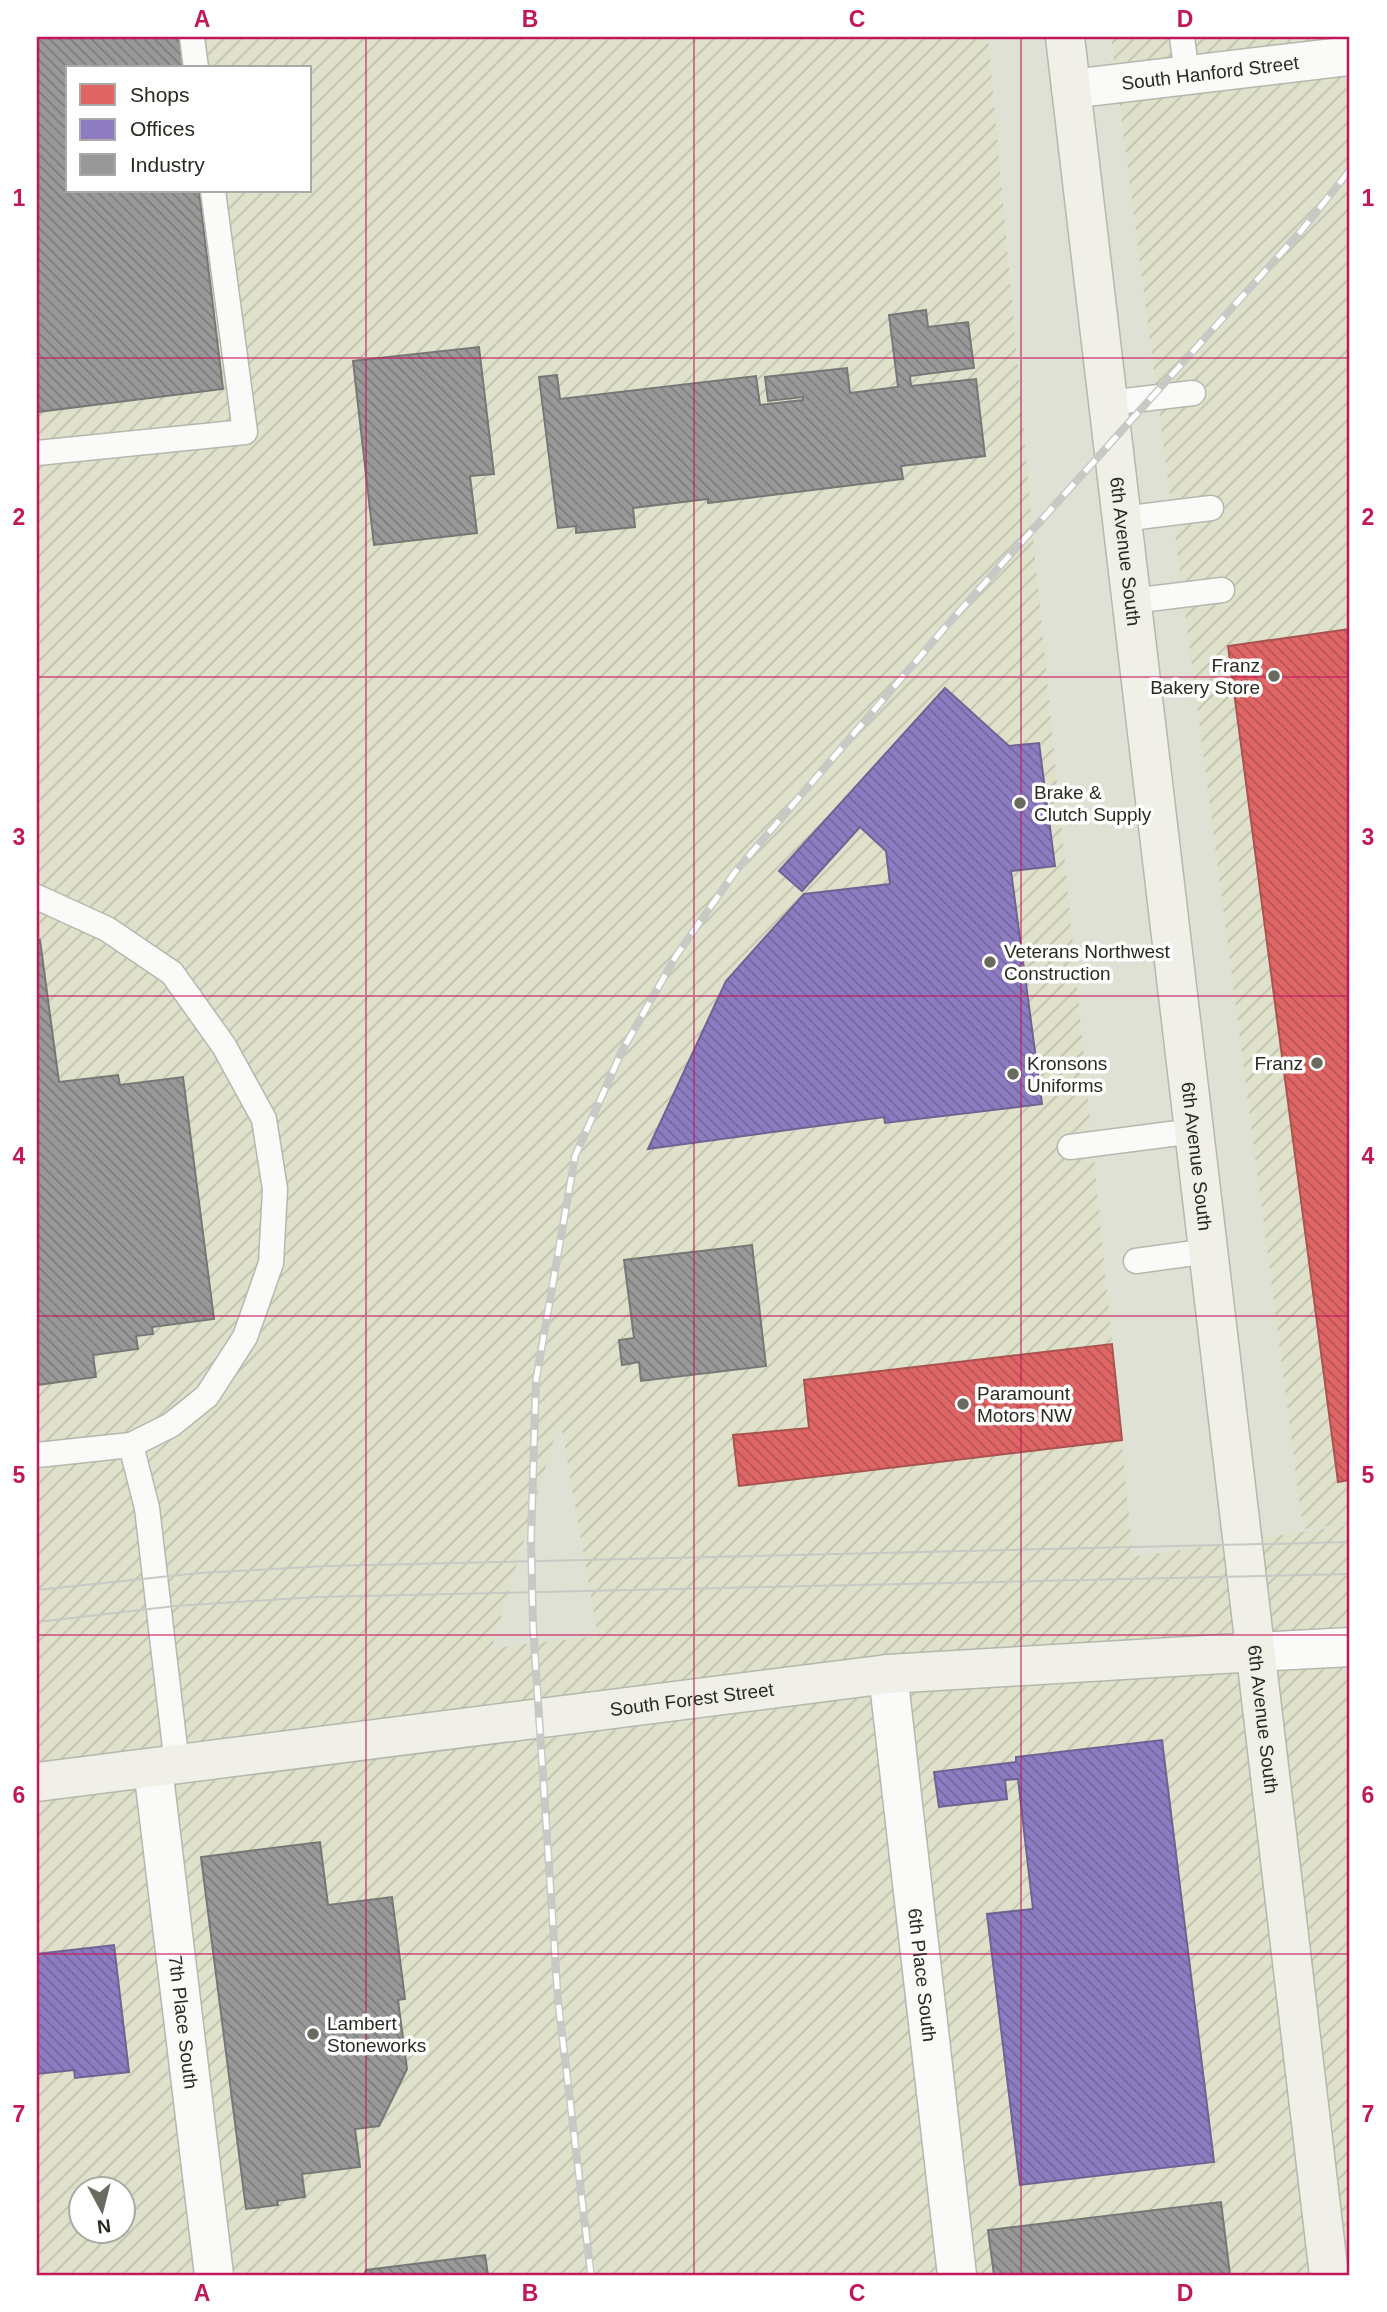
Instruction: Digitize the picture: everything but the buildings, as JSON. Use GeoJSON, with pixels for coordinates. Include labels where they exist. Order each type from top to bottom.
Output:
{"type":"FeatureCollection","features":[{"type":"Feature","properties":{"kind":"main road","name":"6th Avenue South"},"geometry":{"type":"LineString","coordinates":[[1065,37],[1329,2275]]}},
{"type":"Feature","properties":{"kind":"main road","name":"South Forest Street"},"geometry":{"type":"LineString","coordinates":[[37,1782],[888,1674],[1256,1652]]}},
{"type":"Feature","properties":{"kind":"street","name":"South Hanford Street"},"geometry":{"type":"LineString","coordinates":[[1071,89],[1350,56]]}},
{"type":"Feature","properties":{"kind":"street","name":"South Forest Street"},"geometry":{"type":"LineString","coordinates":[[1256,1652],[1350,1647]]}},
{"type":"Feature","properties":{"kind":"street","name":"6th Place South"},"geometry":{"type":"LineString","coordinates":[[888,1674],[957,2275]]}},
{"type":"Feature","properties":{"kind":"street","name":"7th Place South"},"geometry":{"type":"LineString","coordinates":[[165,1766],[214,2275]]}},
{"type":"Feature","properties":{"kind":"lane"},"geometry":{"type":"LineString","coordinates":[[192,37],[197,66]]}},
{"type":"Feature","properties":{"kind":"lane"},"geometry":{"type":"LineString","coordinates":[[1182,37],[1187,75]]}},
{"type":"Feature","properties":{"kind":"lane"},"geometry":{"type":"LineString","coordinates":[[37,453],[245,432],[213,192]]}},
{"type":"Feature","properties":{"kind":"lane"},"geometry":{"type":"LineString","coordinates":[[1108,403],[1194,393]]}},
{"type":"Feature","properties":{"kind":"lane"},"geometry":{"type":"LineString","coordinates":[[1122,519],[1212,508]]}},
{"type":"Feature","properties":{"kind":"lane"},"geometry":{"type":"LineString","coordinates":[[1132,601],[1222,590]]}},
{"type":"Feature","properties":{"kind":"lane"},"geometry":{"type":"LineString","coordinates":[[37,897],[107,929],[172,973],[224,1046],[264,1119],[275,1189],[271,1263],[245,1337],[207,1396],[172,1425],[131,1445],[37,1455]]}},
{"type":"Feature","properties":{"kind":"lane"},"geometry":{"type":"LineString","coordinates":[[1070,1147],[1194,1131]]}},
{"type":"Feature","properties":{"kind":"lane"},"geometry":{"type":"LineString","coordinates":[[1136,1261],[1209,1251]]}},
{"type":"Feature","properties":{"kind":"lane"},"geometry":{"type":"LineString","coordinates":[[131,1445],[146,1508],[165,1766]]}},
{"type":"Feature","properties":{"kind":"shaded area"},"geometry":{"type":"Polygon","coordinates":[[[37,37],[988,37],[1036,568],[1133,1557],[1350,1525],[1350,2275],[37,2275],[37,37]],[[560,1419],[492,1648],[598,1636],[560,1419]]]}},
{"type":"Feature","properties":{"kind":"shaded area"},"geometry":{"type":"Polygon","coordinates":[[[1111,37],[1350,37],[1350,1524],[1303,1529],[1111,37]]]}},
{"type":"Feature","properties":{"kind":"tram line"},"geometry":{"type":"LineString","coordinates":[[37,1590],[199,1573],[327,1566],[1350,1542]]}},
{"type":"Feature","properties":{"kind":"tram line"},"geometry":{"type":"LineString","coordinates":[[37,1622],[175,1606],[316,1597],[1350,1574]]}},
{"type":"Feature","properties":{"kind":"railway"},"geometry":{"type":"LineString","coordinates":[[591,2275],[558,2001],[533,1626],[531,1538],[536,1380],[575,1156],[622,1051],[676,956],[735,872],[948,624],[1302,230],[1350,170]]}},
{"type":"Feature","properties":{"kind":"place","name":"Franz Bakery Store"},"geometry":{"type":"Point","coordinates":[1274,676]}},
{"type":"Feature","properties":{"kind":"place","name":"Brake & Clutch Supply"},"geometry":{"type":"Point","coordinates":[1020,803]}},
{"type":"Feature","properties":{"kind":"place","name":"Veterans Northwest Construction"},"geometry":{"type":"Point","coordinates":[990,962]}},
{"type":"Feature","properties":{"kind":"place","name":"Franz"},"geometry":{"type":"Point","coordinates":[1317,1063]}},
{"type":"Feature","properties":{"kind":"place","name":"Kronsons Uniforms"},"geometry":{"type":"Point","coordinates":[1013,1074]}},
{"type":"Feature","properties":{"kind":"place","name":"Paramount Motors NW"},"geometry":{"type":"Point","coordinates":[963,1404]}},
{"type":"Feature","properties":{"kind":"place","name":"Lambert Stoneworks"},"geometry":{"type":"Point","coordinates":[313,2034]}}]}
